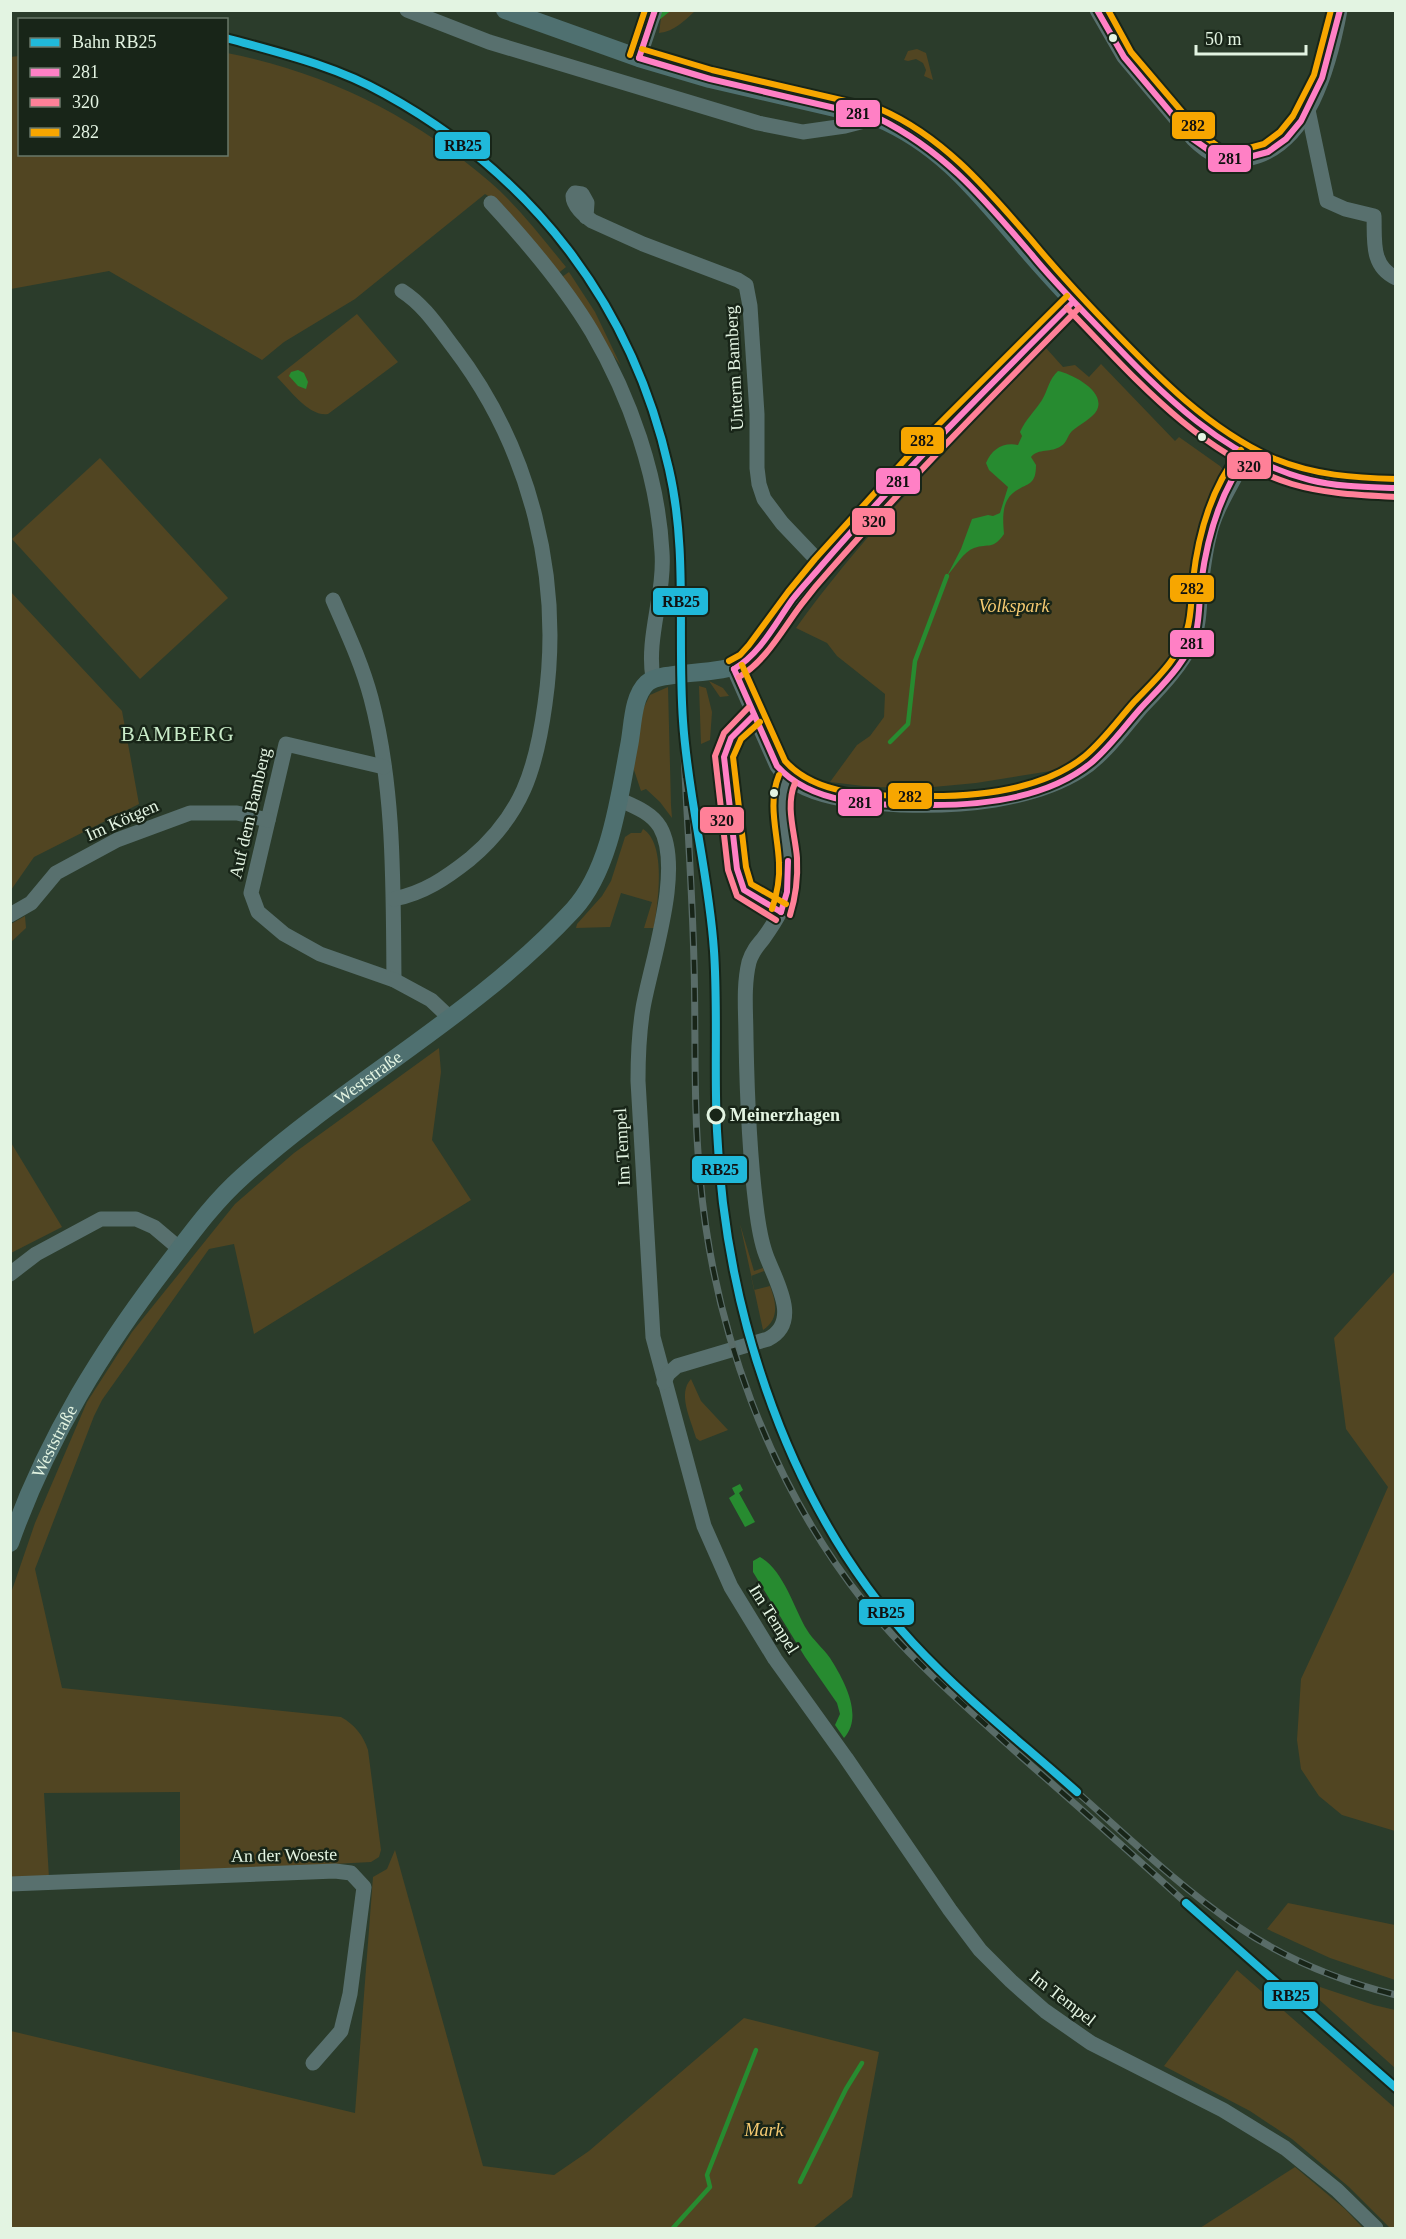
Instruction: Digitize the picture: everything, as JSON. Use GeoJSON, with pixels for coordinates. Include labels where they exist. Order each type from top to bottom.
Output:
{"type":"FeatureCollection","features":[{"type":"Feature","properties":{"kind":"main road"},"geometry":{"type":"LineString","coordinates":[[506,10],[639,58],[710,79],[878,117],[920,140],[944,158],[1073,302],[1181,410],[1216,437],[1248,456],[1290,474],[1325,483],[1374,489],[1395,488]]}},
{"type":"Feature","properties":{"kind":"main road"},"geometry":{"type":"LineString","coordinates":[[654,678],[734,669],[746,662],[822,565],[961,413],[1073,302]]}},
{"type":"Feature","properties":{"kind":"main road","name":"Weststraße"},"geometry":{"type":"LineString","coordinates":[[10,1544],[50,1445],[87,1379],[134,1308],[210,1209],[241,1178],[285,1140],[504,974],[586,895],[603,861],[618,800],[637,698],[648,682],[654,678]]}},
{"type":"Feature","properties":{"kind":"street"},"geometry":{"type":"LineString","coordinates":[[407,10],[489,42],[758,123],[803,132],[845,126],[878,117]]}},
{"type":"Feature","properties":{"kind":"street"},"geometry":{"type":"LineString","coordinates":[[639,58],[655,10]]}},
{"type":"Feature","properties":{"kind":"street"},"geometry":{"type":"LineString","coordinates":[[1101,12],[1124,57],[1193,139],[1203,150],[1230,161],[1260,156],[1294,130],[1308,110],[1328,67],[1340,10]]}},
{"type":"Feature","properties":{"kind":"street"},"geometry":{"type":"LineString","coordinates":[[1308,110],[1327,201],[1345,209],[1374,216],[1377,258],[1382,270],[1395,278]]}},
{"type":"Feature","properties":{"kind":"street"},"geometry":{"type":"LineString","coordinates":[[491,203],[533,249],[591,330],[614,374],[639,440],[653,489],[662,543],[661,593],[651,655],[654,678]]}},
{"type":"Feature","properties":{"kind":"street","name":"Unterm Bamberg"},"geometry":{"type":"LineString","coordinates":[[586,217],[613,231],[746,285],[750,306],[759,484],[764,499],[782,523],[822,565]]}},
{"type":"Feature","properties":{"kind":"street"},"geometry":{"type":"LineString","coordinates":[[394,899],[430,888],[490,842],[507,822],[519,801],[533,767],[543,722],[551,654],[551,617],[547,575],[540,538],[520,466],[487,398],[468,367],[418,303],[402,291]]}},
{"type":"Feature","properties":{"kind":"street"},"geometry":{"type":"LineString","coordinates":[[734,669],[777,766],[787,779],[808,790],[880,804],[958,804],[1018,795],[1057,783],[1080,771],[1104,750],[1153,695],[1190,647],[1197,625],[1209,534],[1225,497],[1248,456]]}},
{"type":"Feature","properties":{"kind":"street"},"geometry":{"type":"LineString","coordinates":[[333,600],[371,697],[384,767],[394,899],[394,980]]}},
{"type":"Feature","properties":{"kind":"street","name":"Auf dem Bamberg"},"geometry":{"type":"LineString","coordinates":[[384,767],[286,744],[252,893],[258,912],[284,934],[320,954],[394,980],[431,1000],[449,1017]]}},
{"type":"Feature","properties":{"kind":"street"},"geometry":{"type":"LineString","coordinates":[[664,1382],[677,1366],[776,1335],[781,1330],[785,1316],[782,1294],[760,1236],[756,1209],[748,1132],[746,986],[751,955],[774,923],[785,900],[788,861],[782,793],[787,779]]}},
{"type":"Feature","properties":{"kind":"street","name":"Im Tempel"},"geometry":{"type":"LineString","coordinates":[[618,800],[642,810],[659,825],[664,838],[667,861],[665,912],[643,1010],[638,1072],[653,1337],[704,1526],[732,1587],[775,1659],[950,1910],[980,1950],[1011,1982],[1045,2011],[1091,2043],[1239,2118],[1285,2148],[1337,2190],[1376,2229]]}},
{"type":"Feature","properties":{"kind":"street","name":"Im Kötgen"},"geometry":{"type":"LineString","coordinates":[[10,915],[31,903],[56,873],[117,840],[179,817],[190,813],[237,813],[268,820]]}},
{"type":"Feature","properties":{"kind":"street"},"geometry":{"type":"LineString","coordinates":[[10,1274],[36,1254],[101,1219],[136,1219],[154,1227],[180,1249]]}},
{"type":"Feature","properties":{"kind":"street","name":"An der Woeste"},"geometry":{"type":"LineString","coordinates":[[10,1884],[335,1871],[351,1874],[364,1887],[350,1994],[341,2031],[313,2063]]}},
{"type":"Feature","properties":{"kind":"green space"},"geometry":{"type":"Polygon","coordinates":[[[662,11],[695,11],[675,28],[659,33],[662,11]]]}},
{"type":"Feature","properties":{"kind":"green space"},"geometry":{"type":"Polygon","coordinates":[[[917,49],[926,53],[933,80],[924,76],[926,70],[923,63],[916,59],[904,60],[908,51],[917,49]]]}},
{"type":"Feature","properties":{"kind":"green space"},"geometry":{"type":"Polygon","coordinates":[[[228,53],[263,61],[333,85],[367,100],[431,137],[461,158],[501,192],[566,267],[556,275],[485,194],[355,299],[284,342],[262,360],[109,271],[11,289],[10,57],[18,56],[18,156],[228,156],[228,53]]]}},
{"type":"Feature","properties":{"kind":"green space"},"geometry":{"type":"Polygon","coordinates":[[[569,272],[595,312],[621,366],[559,279],[569,272]]]}},
{"type":"Feature","properties":{"kind":"green space"},"geometry":{"type":"Polygon","coordinates":[[[357,314],[398,362],[328,414],[321,414],[300,402],[277,377],[357,314]]]}},
{"type":"Feature","properties":{"kind":"green space","name":"Volkspark"},"geometry":{"type":"Polygon","coordinates":[[[1046,348],[1063,367],[1075,365],[1089,377],[1101,364],[1175,441],[1179,437],[1224,471],[1221,484],[1207,513],[1197,552],[1187,637],[1165,668],[1123,717],[1088,749],[1057,770],[976,783],[912,789],[830,782],[857,745],[870,736],[884,717],[885,694],[837,656],[827,643],[796,628],[824,590],[884,519],[1046,348]]]}},
{"type":"Feature","properties":{"kind":"green space"},"geometry":{"type":"Polygon","coordinates":[[[100,458],[228,598],[140,679],[12,539],[100,458]]]}},
{"type":"Feature","properties":{"kind":"green space"},"geometry":{"type":"Polygon","coordinates":[[[10,591],[122,711],[139,804],[34,857],[11,890],[10,591]]]}},
{"type":"Feature","properties":{"kind":"green space"},"geometry":{"type":"Polygon","coordinates":[[[709,681],[723,688],[729,696],[720,697],[709,681]]]}},
{"type":"Feature","properties":{"kind":"green space"},"geometry":{"type":"Polygon","coordinates":[[[699,686],[706,688],[712,712],[710,740],[701,744],[699,686]]]}},
{"type":"Feature","properties":{"kind":"green space"},"geometry":{"type":"Polygon","coordinates":[[[668,687],[672,818],[646,789],[641,791],[633,767],[643,709],[650,695],[668,687]]]}},
{"type":"Feature","properties":{"kind":"green space"},"geometry":{"type":"Polygon","coordinates":[[[643,829],[651,837],[658,860],[659,890],[654,928],[644,928],[652,902],[621,893],[610,927],[576,928],[611,881],[625,837],[631,833],[641,833],[643,829]]]}},
{"type":"Feature","properties":{"kind":"green space"},"geometry":{"type":"Polygon","coordinates":[[[25,916],[26,928],[11,942],[11,924],[25,916]]]}},
{"type":"Feature","properties":{"kind":"green space"},"geometry":{"type":"Polygon","coordinates":[[[439,1048],[441,1072],[432,1140],[471,1200],[254,1334],[234,1244],[209,1249],[102,1400],[35,1569],[62,1688],[341,1717],[350,1723],[361,1735],[368,1750],[381,1850],[379,1857],[371,1862],[180,1872],[180,1792],[44,1793],[49,1878],[11,1878],[11,1593],[35,1523],[87,1402],[132,1332],[235,1204],[294,1153],[439,1048]]]}},
{"type":"Feature","properties":{"kind":"green space"},"geometry":{"type":"Polygon","coordinates":[[[10,1141],[62,1227],[11,1253],[10,1253],[10,1141]]]}},
{"type":"Feature","properties":{"kind":"green space"},"geometry":{"type":"Polygon","coordinates":[[[740,1224],[754,1271],[763,1268],[764,1271],[751,1276],[740,1224]]]}},
{"type":"Feature","properties":{"kind":"green space"},"geometry":{"type":"Polygon","coordinates":[[[1395,1271],[1395,1831],[1342,1815],[1319,1796],[1301,1769],[1297,1740],[1301,1679],[1388,1487],[1346,1429],[1334,1338],[1395,1271]]]}},
{"type":"Feature","properties":{"kind":"green space"},"geometry":{"type":"Polygon","coordinates":[[[770,1286],[774,1298],[775,1310],[772,1321],[763,1330],[754,1290],[770,1286]]]}},
{"type":"Feature","properties":{"kind":"green space"},"geometry":{"type":"Polygon","coordinates":[[[691,1379],[701,1401],[728,1430],[700,1441],[696,1438],[685,1399],[687,1385],[691,1379]]]}},
{"type":"Feature","properties":{"kind":"green space","name":"Mark"},"geometry":{"type":"Polygon","coordinates":[[[395,1850],[483,2166],[554,2175],[589,2151],[744,2018],[879,2052],[852,2197],[813,2228],[11,2228],[11,2031],[355,2113],[373,1877],[387,1869],[395,1850]]]}},
{"type":"Feature","properties":{"kind":"green space"},"geometry":{"type":"Polygon","coordinates":[[[1288,1903],[1395,1925],[1395,1980],[1330,1958],[1267,1929],[1288,1903]]]}},
{"type":"Feature","properties":{"kind":"green space"},"geometry":{"type":"Polygon","coordinates":[[[1237,1970],[1395,2108],[1395,2228],[1390,2228],[1349,2187],[1292,2139],[1250,2111],[1164,2066],[1237,1970]]]}},
{"type":"Feature","properties":{"kind":"green space"},"geometry":{"type":"Polygon","coordinates":[[[1320,1987],[1395,2010],[1395,2068],[1314,1995],[1320,1987]]]}},
{"type":"Feature","properties":{"kind":"green space"},"geometry":{"type":"Polygon","coordinates":[[[1295,2167],[1345,2209],[1363,2228],[1200,2228],[1295,2167]]]}},
{"type":"Feature","properties":{"kind":"shaded area"},"geometry":{"type":"Polygon","coordinates":[[[298,370],[304,373],[308,382],[306,389],[298,386],[289,376],[291,372],[298,370]]]}},
{"type":"Feature","properties":{"kind":"shaded area"},"geometry":{"type":"Polygon","coordinates":[[[1058,371],[1079,380],[1092,390],[1097,396],[1097,410],[1072,431],[1063,445],[1037,452],[1031,457],[1036,465],[1036,472],[1030,483],[1013,493],[1006,502],[1004,534],[994,544],[970,550],[947,576],[961,549],[972,519],[1000,513],[1008,487],[989,470],[986,463],[988,458],[995,450],[1003,446],[1018,445],[1022,436],[1020,432],[1022,428],[1042,400],[1058,371]]]}},
{"type":"Feature","properties":{"kind":"shaded area"},"geometry":{"type":"Polygon","coordinates":[[[740,1484],[743,1490],[739,1493],[755,1522],[745,1527],[729,1498],[735,1494],[732,1488],[740,1484]]]}},
{"type":"Feature","properties":{"kind":"shaded area"},"geometry":{"type":"Polygon","coordinates":[[[760,1557],[775,1570],[782,1580],[807,1630],[830,1658],[846,1687],[850,1698],[852,1719],[850,1729],[844,1738],[835,1725],[840,1714],[837,1703],[805,1657],[753,1572],[753,1561],[760,1557]]]}},
{"type":"Feature","properties":{"kind":"waterway"},"geometry":{"type":"LineString","coordinates":[[658,18],[668,10]]}},
{"type":"Feature","properties":{"kind":"waterway"},"geometry":{"type":"LineString","coordinates":[[890,742],[908,724],[915,661],[947,576]]}},
{"type":"Feature","properties":{"kind":"waterway"},"geometry":{"type":"LineString","coordinates":[[673,2228],[710,2187],[707,2175],[756,2050]]}},
{"type":"Feature","properties":{"kind":"waterway"},"geometry":{"type":"LineString","coordinates":[[800,2182],[846,2089],[862,2063]]}},
{"type":"Feature","properties":{"kind":"railway"},"geometry":{"type":"LineString","coordinates":[[682,708],[693,931],[696,1123],[700,1177],[707,1234],[718,1290],[751,1401],[774,1455],[800,1506],[830,1555],[881,1623],[976,1716],[1186,1903]]}},
{"type":"Feature","properties":{"kind":"railway"},"geometry":{"type":"LineString","coordinates":[[1077,1792],[1175,1879],[1255,1938],[1314,1968],[1396,1995]]}},
{"type":"Feature","properties":{"kind":"rail line","name":"RB25"},"geometry":{"type":"LineString","coordinates":[[228,39],[308,61],[366,84],[438,127],[486,164],[530,205],[568,250],[602,299],[630,352],[652,409],[675,500],[680,563],[683,721],[689,779],[708,894],[714,951],[716,1108],[722,1197],[732,1262],[756,1358],[793,1458],[826,1524],[866,1586],[932,1663],[972,1701],[1077,1792]]}},
{"type":"Feature","properties":{"kind":"rail line","name":"RB25"},"geometry":{"type":"LineString","coordinates":[[1186,1903],[1396,2088]]}},
{"type":"Feature","properties":{"kind":"transit line","name":"282"},"geometry":{"type":"LineString","coordinates":[[630,55],[645,10]]}},
{"type":"Feature","properties":{"kind":"transit line","name":"281"},"geometry":{"type":"LineString","coordinates":[[639,58],[655,10]]}},
{"type":"Feature","properties":{"kind":"transit line","name":"281"},"geometry":{"type":"LineString","coordinates":[[1097,10],[1124,57],[1193,139],[1217,156],[1238,160],[1268,152],[1286,139],[1301,121],[1322,78],[1340,10]]}},
{"type":"Feature","properties":{"kind":"transit line","name":"282"},"geometry":{"type":"LineString","coordinates":[[1108,10],[1131,52],[1200,133],[1220,148],[1238,151],[1264,144],[1280,132],[1293,116],[1314,75],[1331,10]]}},
{"type":"Feature","properties":{"kind":"transit line","name":"282"},"geometry":{"type":"LineString","coordinates":[[642,49],[712,70],[880,109],[903,121],[925,134],[982,184],[1070,285],[1127,345],[1206,418],[1251,447],[1275,459],[1304,469],[1334,475],[1396,479]]}},
{"type":"Feature","properties":{"kind":"transit line","name":"281"},"geometry":{"type":"LineString","coordinates":[[639,58],[710,79],[878,118],[902,131],[963,178],[1058,285],[1125,355],[1172,400],[1222,440],[1250,457],[1310,480],[1363,487],[1396,488]]}},
{"type":"Feature","properties":{"kind":"transit line","name":"282"},"geometry":{"type":"LineString","coordinates":[[729,661],[740,655],[749,645],[815,559],[920,443],[1067,296]]}},
{"type":"Feature","properties":{"kind":"transit line","name":"281"},"geometry":{"type":"LineString","coordinates":[[734,669],[759,647],[799,591],[913,464],[1073,302]]}},
{"type":"Feature","properties":{"kind":"transit line","name":"320"},"geometry":{"type":"LineString","coordinates":[[1067,308],[1116,360],[1169,410],[1227,454],[1258,471],[1292,484],[1343,494],[1396,497]]}},
{"type":"Feature","properties":{"kind":"transit line","name":"320"},"geometry":{"type":"LineString","coordinates":[[739,677],[765,654],[815,587],[860,536],[1079,308]]}},
{"type":"Feature","properties":{"kind":"transit line","name":"282"},"geometry":{"type":"LineString","coordinates":[[742,665],[785,761],[798,773],[813,782],[848,792],[885,796],[942,796],[985,793],[1049,777],[1068,768],[1092,750],[1165,669],[1178,651],[1189,624],[1195,563],[1208,512],[1222,479],[1241,450]]}},
{"type":"Feature","properties":{"kind":"transit line","name":"281"},"geometry":{"type":"LineString","coordinates":[[734,669],[777,766],[791,779],[808,789],[844,800],[864,803],[943,805],[1011,798],[1054,785],[1098,757],[1172,674],[1186,654],[1196,632],[1200,589],[1216,516],[1230,484],[1248,456]]}},
{"type":"Feature","properties":{"kind":"transit line","name":"320"},"geometry":{"type":"LineString","coordinates":[[748,708],[724,733],[715,756],[728,870],[737,896],[776,920]]}},
{"type":"Feature","properties":{"kind":"transit line","name":"281"},"geometry":{"type":"LineString","coordinates":[[754,715],[731,738],[724,757],[737,869],[744,890],[781,912]]}},
{"type":"Feature","properties":{"kind":"transit line","name":"282"},"geometry":{"type":"LineString","coordinates":[[760,722],[741,739],[733,757],[746,867],[751,884],[786,904]]}},
{"type":"Feature","properties":{"kind":"transit line","name":"282"},"geometry":{"type":"LineString","coordinates":[[772,909],[779,875],[773,808],[779,775]]}},
{"type":"Feature","properties":{"kind":"transit line","name":"320"},"geometry":{"type":"LineString","coordinates":[[790,915],[797,873],[791,810],[795,783]]}},
{"type":"Feature","properties":{"kind":"transit line","name":"281"},"geometry":{"type":"LineString","coordinates":[[781,912],[787,892],[788,861]]}},
{"type":"Feature","properties":{"kind":"place","name":"Meinerzhagen"},"geometry":{"type":"Point","coordinates":[716,1115]}},
{"type":"Feature","properties":{"kind":"district","name":"BAMBERG"},"geometry":{"type":"Point","coordinates":[178,734]}}]}
